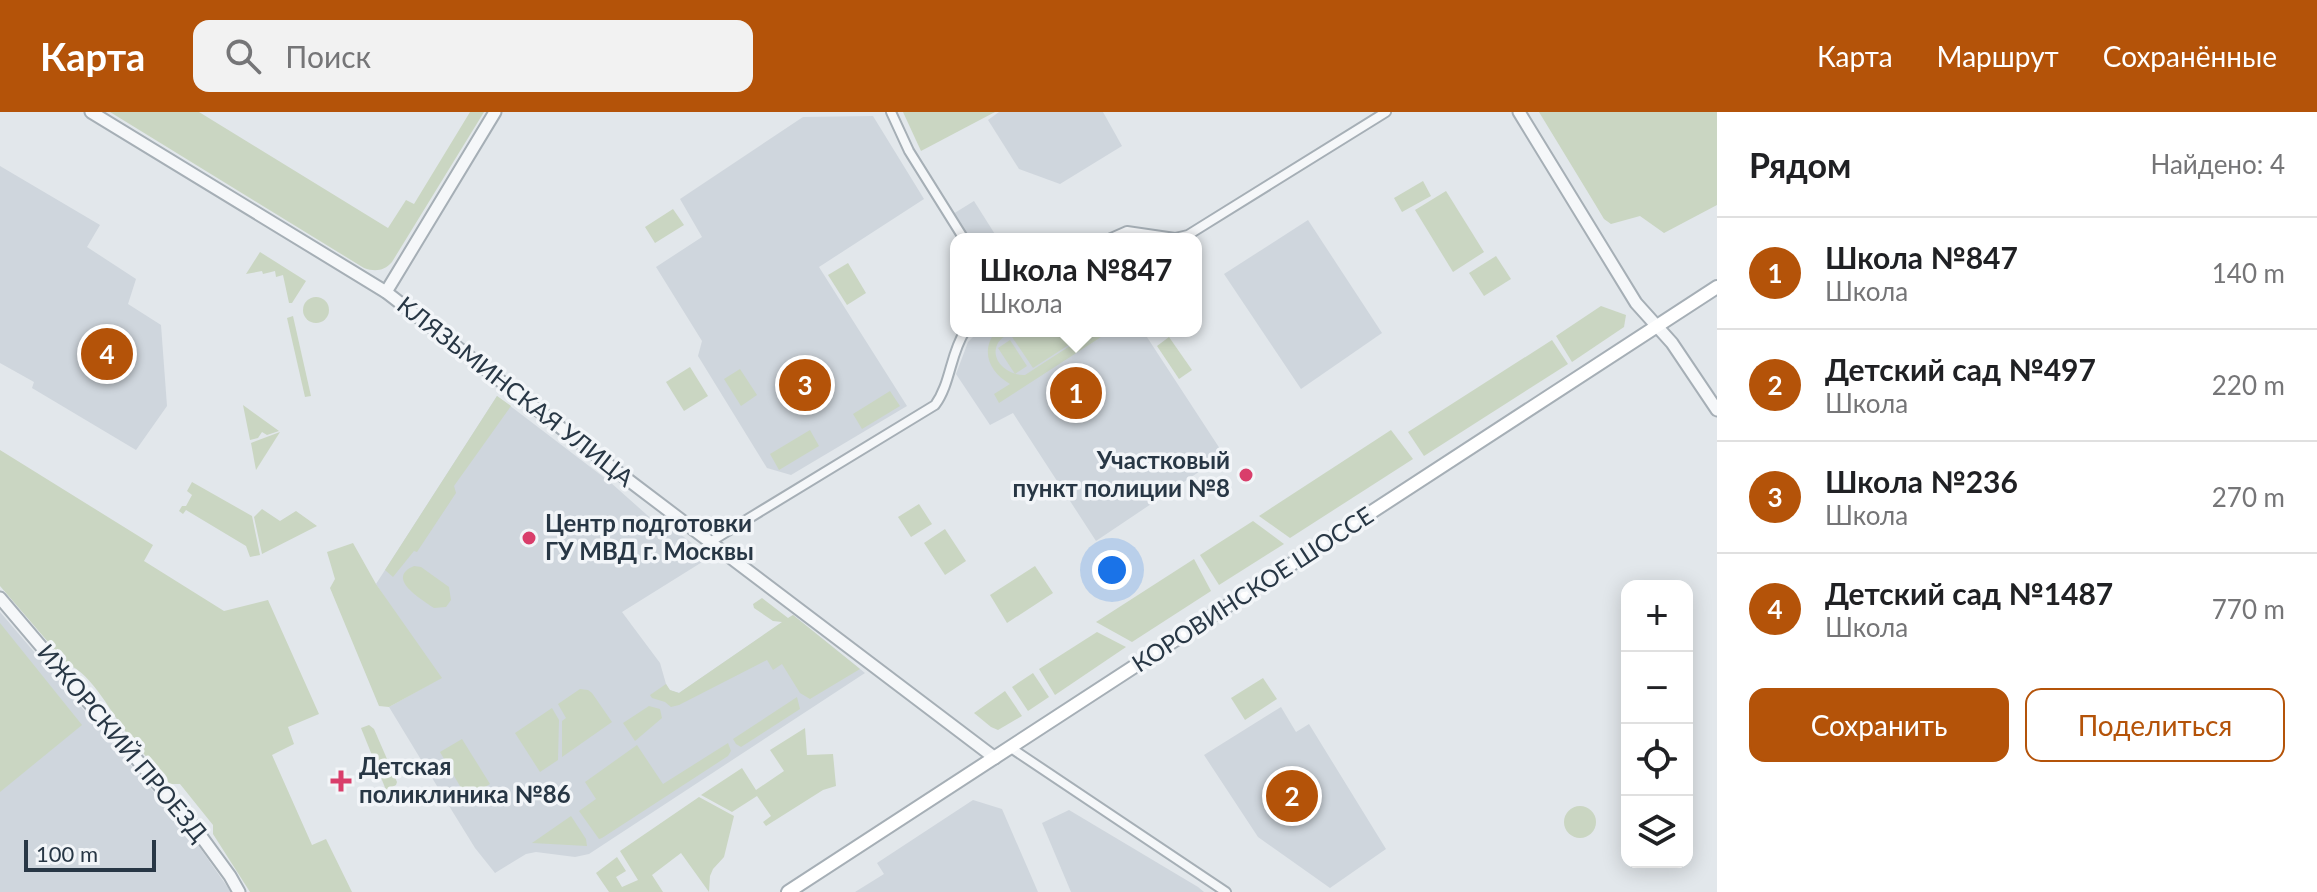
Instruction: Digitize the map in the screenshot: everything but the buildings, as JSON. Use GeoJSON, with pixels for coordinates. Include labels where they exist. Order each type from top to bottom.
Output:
{"type":"FeatureCollection","features":[{"type":"Feature","properties":{"kind":"main road","name":"КОРОВИНСКОЕ ШОССЕ"},"geometry":{"type":"LineString","coordinates":[[788,892],[1717,287]]}},
{"type":"Feature","properties":{"kind":"street","name":"КЛЯЗЬМИНСКАЯ УЛИЦА"},"geometry":{"type":"LineString","coordinates":[[91,112],[386,292],[995,758]]}},
{"type":"Feature","properties":{"kind":"street"},"geometry":{"type":"LineString","coordinates":[[386,292],[495,112]]}},
{"type":"Feature","properties":{"kind":"street"},"geometry":{"type":"LineString","coordinates":[[891,112],[909,151],[960,233]]}},
{"type":"Feature","properties":{"kind":"street"},"geometry":{"type":"LineString","coordinates":[[1191,233],[1386,112]]}},
{"type":"Feature","properties":{"kind":"street"},"geometry":{"type":"LineString","coordinates":[[1519,112],[1636,303],[1672,343],[1717,410]]}},
{"type":"Feature","properties":{"kind":"street"},"geometry":{"type":"LineString","coordinates":[[710,542],[935,405],[946,386],[962,337]]}},
{"type":"Feature","properties":{"kind":"street","name":"ИЖОРСКИЙ ПРОЕЗД"},"geometry":{"type":"LineString","coordinates":[[0,598],[195,828],[239,892]]}},
{"type":"Feature","properties":{"kind":"street"},"geometry":{"type":"LineString","coordinates":[[1011,748],[1226,892]]}},
{"type":"Feature","properties":{"kind":"shaded area"},"geometry":{"type":"Polygon","coordinates":[[[999,112],[1103,112],[1122,146],[1060,184],[1019,169],[988,120],[999,112]]]}},
{"type":"Feature","properties":{"kind":"shaded area"},"geometry":{"type":"Polygon","coordinates":[[[873,116],[924,199],[819,267],[907,406],[791,475],[767,468],[698,356],[702,341],[656,267],[702,237],[680,199],[803,117],[873,116]]]}},
{"type":"Feature","properties":{"kind":"shaded area"},"geometry":{"type":"Polygon","coordinates":[[[0,166],[100,225],[87,247],[136,279],[128,304],[161,325],[167,406],[136,450],[32,388],[34,382],[0,363],[0,166]]]}},
{"type":"Feature","properties":{"kind":"shaded area"},"geometry":{"type":"Polygon","coordinates":[[[974,201],[994,233],[965,233],[953,214],[974,201]]]}},
{"type":"Feature","properties":{"kind":"shaded area"},"geometry":{"type":"Polygon","coordinates":[[[1308,220],[1382,333],[1301,389],[1224,274],[1308,220]]]}},
{"type":"Feature","properties":{"kind":"shaded area"},"geometry":{"type":"Polygon","coordinates":[[[973,337],[1147,337],[1224,455],[1096,541],[1013,413],[990,425],[956,374],[968,342],[973,337]]]}},
{"type":"Feature","properties":{"kind":"shaded area"},"geometry":{"type":"Polygon","coordinates":[[[497,396],[610,482],[665,531],[671,527],[702,551],[707,559],[622,612],[660,663],[669,690],[679,693],[793,615],[865,673],[589,854],[575,857],[536,852],[526,854],[495,873],[475,848],[389,707],[439,679],[376,584],[497,396]]]}},
{"type":"Feature","properties":{"kind":"shaded area"},"geometry":{"type":"Polygon","coordinates":[[[0,612],[193,838],[231,892],[0,892],[0,612]]]}},
{"type":"Feature","properties":{"kind":"shaded area"},"geometry":{"type":"Polygon","coordinates":[[[1281,707],[1296,732],[1309,724],[1386,849],[1330,888],[1258,837],[1204,755],[1281,707]]]}},
{"type":"Feature","properties":{"kind":"shaded area"},"geometry":{"type":"Polygon","coordinates":[[[973,800],[1002,809],[1038,892],[855,892],[884,874],[877,863],[973,800]]]}},
{"type":"Feature","properties":{"kind":"shaded area"},"geometry":{"type":"Polygon","coordinates":[[[1069,810],[1204,892],[1071,892],[1042,823],[1069,810]]]}},
{"type":"Feature","properties":{"kind":"green space"},"geometry":{"type":"Polygon","coordinates":[[[110,112],[199,112],[388,228],[406,200],[414,204],[470,112],[484,112],[392,262],[376,270],[364,268],[110,112]]]}},
{"type":"Feature","properties":{"kind":"green space"},"geometry":{"type":"Polygon","coordinates":[[[903,112],[995,112],[921,151],[903,112]]]}},
{"type":"Feature","properties":{"kind":"green space"},"geometry":{"type":"Polygon","coordinates":[[[1539,112],[1717,112],[1717,205],[1664,233],[1640,216],[1611,224],[1604,219],[1539,112]]]}},
{"type":"Feature","properties":{"kind":"green space"},"geometry":{"type":"Polygon","coordinates":[[[1423,181],[1431,196],[1402,212],[1394,198],[1423,181]]]}},
{"type":"Feature","properties":{"kind":"green space"},"geometry":{"type":"Polygon","coordinates":[[[1446,191],[1484,252],[1453,272],[1415,210],[1446,191]]]}},
{"type":"Feature","properties":{"kind":"green space"},"geometry":{"type":"Polygon","coordinates":[[[673,209],[684,225],[655,243],[645,227],[673,209]]]}},
{"type":"Feature","properties":{"kind":"green space"},"geometry":{"type":"Polygon","coordinates":[[[260,252],[306,281],[292,303],[289,303],[283,275],[276,277],[275,271],[246,274],[260,252]]]}},
{"type":"Feature","properties":{"kind":"green space"},"geometry":{"type":"Polygon","coordinates":[[[1496,256],[1511,279],[1484,296],[1469,273],[1496,256]]]}},
{"type":"Feature","properties":{"kind":"green space"},"geometry":{"type":"Polygon","coordinates":[[[848,263],[866,293],[847,305],[828,275],[848,263]]]}},
{"type":"Feature","properties":{"kind":"green space"},"geometry":{"type":"Polygon","coordinates":[[[316,297],[325,301],[329,310],[325,319],[316,323],[307,319],[303,310],[307,301],[316,297]]]}},
{"type":"Feature","properties":{"kind":"green space"},"geometry":{"type":"Polygon","coordinates":[[[1601,306],[1626,315],[1624,327],[1572,362],[1556,336],[1601,306]]]}},
{"type":"Feature","properties":{"kind":"green space"},"geometry":{"type":"Polygon","coordinates":[[[293,316],[311,396],[305,397],[287,318],[293,316]]]}},
{"type":"Feature","properties":{"kind":"green space"},"geometry":{"type":"Polygon","coordinates":[[[1005,337],[997,345],[996,357],[1003,367],[1025,375],[1084,337],[1101,337],[999,403],[994,394],[1010,384],[997,373],[989,360],[991,339],[1005,337]]]}},
{"type":"Feature","properties":{"kind":"green space"},"geometry":{"type":"Polygon","coordinates":[[[1012,337],[1081,337],[1033,368],[1012,337]]]}},
{"type":"Feature","properties":{"kind":"green space"},"geometry":{"type":"Polygon","coordinates":[[[1169,337],[1192,370],[1179,379],[1157,346],[1169,337]]]}},
{"type":"Feature","properties":{"kind":"green space"},"geometry":{"type":"Polygon","coordinates":[[[1010,340],[1027,366],[1015,374],[998,348],[1010,340]]]}},
{"type":"Feature","properties":{"kind":"green space"},"geometry":{"type":"Polygon","coordinates":[[[1552,340],[1568,364],[1424,456],[1408,432],[1552,340]]]}},
{"type":"Feature","properties":{"kind":"green space"},"geometry":{"type":"Polygon","coordinates":[[[690,367],[708,396],[684,411],[666,382],[690,367]]]}},
{"type":"Feature","properties":{"kind":"green space"},"geometry":{"type":"Polygon","coordinates":[[[740,369],[757,395],[741,406],[724,379],[740,369]]]}},
{"type":"Feature","properties":{"kind":"green space"},"geometry":{"type":"Polygon","coordinates":[[[890,391],[900,406],[862,429],[853,414],[890,391]]]}},
{"type":"Feature","properties":{"kind":"green space"},"geometry":{"type":"Polygon","coordinates":[[[497,396],[511,406],[454,486],[456,493],[417,552],[414,551],[393,577],[385,570],[497,396]]]}},
{"type":"Feature","properties":{"kind":"green space"},"geometry":{"type":"Polygon","coordinates":[[[243,405],[279,431],[267,435],[262,432],[258,438],[250,440],[243,405]]]}},
{"type":"Feature","properties":{"kind":"green space"},"geometry":{"type":"Polygon","coordinates":[[[810,430],[819,446],[779,470],[770,454],[810,430]]]}},
{"type":"Feature","properties":{"kind":"green space"},"geometry":{"type":"Polygon","coordinates":[[[1391,430],[1413,459],[1290,538],[1259,516],[1391,430]]]}},
{"type":"Feature","properties":{"kind":"green space"},"geometry":{"type":"Polygon","coordinates":[[[280,432],[256,470],[251,443],[280,432]]]}},
{"type":"Feature","properties":{"kind":"green space"},"geometry":{"type":"Polygon","coordinates":[[[0,450],[153,545],[144,561],[224,611],[268,600],[319,714],[288,727],[294,744],[272,755],[312,845],[326,839],[352,892],[250,892],[213,834],[213,825],[180,784],[170,784],[129,736],[94,686],[67,664],[0,586],[0,450]]]}},
{"type":"Feature","properties":{"kind":"green space"},"geometry":{"type":"Polygon","coordinates":[[[192,482],[252,516],[260,555],[250,557],[246,546],[186,510],[183,514],[179,511],[192,495],[187,491],[192,482]]]}},
{"type":"Feature","properties":{"kind":"green space"},"geometry":{"type":"Polygon","coordinates":[[[919,504],[932,524],[911,537],[898,517],[919,504]]]}},
{"type":"Feature","properties":{"kind":"green space"},"geometry":{"type":"Polygon","coordinates":[[[262,509],[280,521],[296,511],[317,526],[262,554],[254,517],[262,509]]]}},
{"type":"Feature","properties":{"kind":"green space"},"geometry":{"type":"Polygon","coordinates":[[[1253,521],[1284,544],[1219,585],[1200,555],[1253,521]]]}},
{"type":"Feature","properties":{"kind":"green space"},"geometry":{"type":"Polygon","coordinates":[[[945,529],[966,561],[945,575],[924,543],[945,529]]]}},
{"type":"Feature","properties":{"kind":"green space"},"geometry":{"type":"Polygon","coordinates":[[[353,543],[376,584],[442,678],[389,707],[379,706],[330,588],[335,579],[327,552],[353,543]]]}},
{"type":"Feature","properties":{"kind":"green space"},"geometry":{"type":"Polygon","coordinates":[[[1194,559],[1211,591],[1132,642],[1096,622],[1194,559]]]}},
{"type":"Feature","properties":{"kind":"green space"},"geometry":{"type":"Polygon","coordinates":[[[414,566],[421,567],[449,587],[451,600],[446,607],[434,608],[408,588],[403,576],[414,566]]]}},
{"type":"Feature","properties":{"kind":"green space"},"geometry":{"type":"Polygon","coordinates":[[[1035,566],[1053,593],[1007,623],[990,595],[1035,566]]]}},
{"type":"Feature","properties":{"kind":"green space"},"geometry":{"type":"Polygon","coordinates":[[[762,598],[788,618],[793,615],[860,669],[810,699],[800,693],[782,664],[773,670],[767,660],[679,705],[671,707],[652,698],[650,695],[666,684],[670,690],[679,693],[782,622],[773,621],[754,608],[753,604],[762,598]]]}},
{"type":"Feature","properties":{"kind":"green space"},"geometry":{"type":"Polygon","coordinates":[[[0,623],[82,725],[0,792],[0,623]]]}},
{"type":"Feature","properties":{"kind":"green space"},"geometry":{"type":"Polygon","coordinates":[[[1097,632],[1126,647],[1055,695],[1039,669],[1097,632]]]}},
{"type":"Feature","properties":{"kind":"green space"},"geometry":{"type":"Polygon","coordinates":[[[1033,673],[1049,697],[1028,711],[1012,687],[1033,673]]]}},
{"type":"Feature","properties":{"kind":"green space"},"geometry":{"type":"Polygon","coordinates":[[[1263,678],[1277,699],[1245,720],[1231,698],[1263,678]]]}},
{"type":"Feature","properties":{"kind":"green space"},"geometry":{"type":"Polygon","coordinates":[[[580,689],[592,693],[612,722],[562,757],[562,721],[566,718],[558,704],[580,689]]]}},
{"type":"Feature","properties":{"kind":"green space"},"geometry":{"type":"Polygon","coordinates":[[[1005,691],[1022,716],[998,730],[974,713],[1005,691]]]}},
{"type":"Feature","properties":{"kind":"green space"},"geometry":{"type":"Polygon","coordinates":[[[797,697],[800,709],[741,747],[736,744],[733,739],[797,697]]]}},
{"type":"Feature","properties":{"kind":"green space"},"geometry":{"type":"Polygon","coordinates":[[[649,706],[660,709],[662,718],[635,741],[623,723],[649,706]]]}},
{"type":"Feature","properties":{"kind":"green space"},"geometry":{"type":"Polygon","coordinates":[[[552,708],[559,720],[558,760],[540,772],[515,733],[552,708]]]}},
{"type":"Feature","properties":{"kind":"green space"},"geometry":{"type":"Polygon","coordinates":[[[369,725],[374,729],[397,782],[386,790],[361,728],[369,725]]]}},
{"type":"Feature","properties":{"kind":"green space"},"geometry":{"type":"Polygon","coordinates":[[[805,728],[807,755],[833,754],[836,786],[823,790],[766,826],[763,822],[771,816],[757,796],[732,812],[701,795],[742,768],[756,790],[784,771],[770,750],[805,728]]]}},
{"type":"Feature","properties":{"kind":"green space"},"geometry":{"type":"Polygon","coordinates":[[[462,739],[490,784],[467,798],[440,752],[462,739]]]}},
{"type":"Feature","properties":{"kind":"green space"},"geometry":{"type":"Polygon","coordinates":[[[728,743],[731,751],[728,756],[602,838],[599,839],[579,811],[596,799],[585,782],[637,745],[663,784],[728,743]]]}},
{"type":"Feature","properties":{"kind":"green space"},"geometry":{"type":"Polygon","coordinates":[[[699,797],[734,816],[724,857],[710,876],[709,892],[681,853],[652,875],[663,892],[609,892],[596,873],[617,857],[626,871],[616,877],[622,887],[638,880],[620,851],[699,797]]]}},
{"type":"Feature","properties":{"kind":"green space"},"geometry":{"type":"Polygon","coordinates":[[[1580,806],[1591,811],[1596,822],[1591,833],[1580,838],[1569,833],[1564,822],[1569,811],[1580,806]]]}},
{"type":"Feature","properties":{"kind":"green space"},"geometry":{"type":"Polygon","coordinates":[[[571,816],[586,839],[587,846],[532,843],[571,816]]]}},
{"type":"Feature","properties":{"kind":"place","name":"Детский сад №1487"},"geometry":{"type":"Point","coordinates":[107,354]}},
{"type":"Feature","properties":{"kind":"place","name":"Школа №236"},"geometry":{"type":"Point","coordinates":[805,385]}},
{"type":"Feature","properties":{"kind":"place","name":"Школа №847"},"geometry":{"type":"Point","coordinates":[1076,393]}},
{"type":"Feature","properties":{"kind":"place","name":"Участковый пункт полиции №8"},"geometry":{"type":"Point","coordinates":[1246,475]}},
{"type":"Feature","properties":{"kind":"place","name":"Центр подготовки ГУ МВД г. Москвы"},"geometry":{"type":"Point","coordinates":[529,538]}},
{"type":"Feature","properties":{"kind":"place","name":"Детская поликлиника №86"},"geometry":{"type":"Point","coordinates":[341,781]}},
{"type":"Feature","properties":{"kind":"place","name":"Детский сад №497"},"geometry":{"type":"Point","coordinates":[1292,796]}}]}
